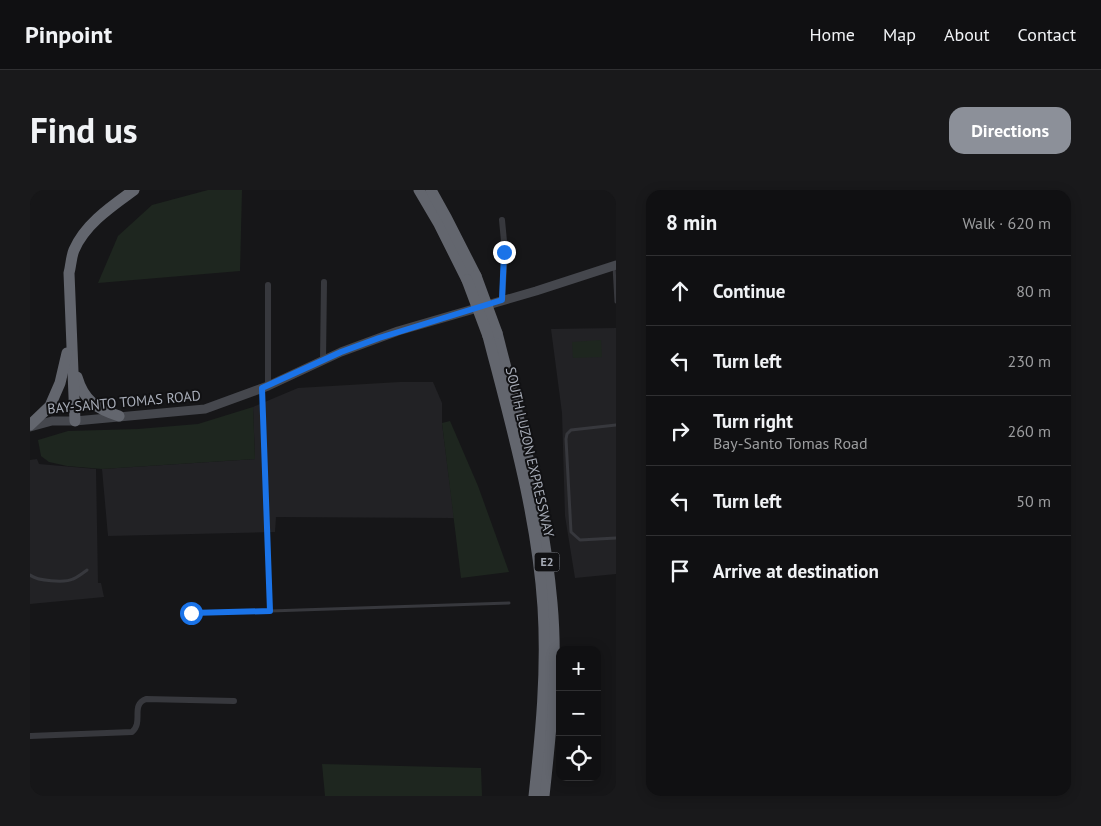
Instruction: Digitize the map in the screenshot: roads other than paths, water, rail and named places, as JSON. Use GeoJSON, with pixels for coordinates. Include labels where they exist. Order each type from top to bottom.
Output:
{"type":"FeatureCollection","features":[{"type":"Feature","properties":{"kind":"highway"},"geometry":{"type":"LineString","coordinates":[[119,416],[104,411],[90,402],[81,390],[70,358],[64,273],[68,250],[76,233],[105,204],[124,190]]}},
{"type":"Feature","properties":{"kind":"highway"},"geometry":{"type":"LineString","coordinates":[[72,421],[69,273],[73,252],[81,237],[108,208],[134,190]]}},
{"type":"Feature","properties":{"kind":"highway","name":"SOUTH LUZON EXPRESSWAY"},"geometry":{"type":"LineString","coordinates":[[419,190],[471,278]]}},
{"type":"Feature","properties":{"kind":"highway","name":"SOUTH LUZON EXPRESSWAY"},"geometry":{"type":"LineString","coordinates":[[430,190],[448,219],[493,334],[530,465],[544,536],[552,604],[555,663],[553,719],[544,796]]}},
{"type":"Feature","properties":{"kind":"highway","name":"SOUTH LUZON EXPRESSWAY"},"geometry":{"type":"LineString","coordinates":[[493,334],[535,538],[543,605],[545,663],[543,718],[534,796]]}},
{"type":"Feature","properties":{"kind":"highway"},"geometry":{"type":"LineString","coordinates":[[30,426],[50,406],[70,358]]}},
{"type":"Feature","properties":{"kind":"main road","name":"BAY-SANTO TOMAS ROAD"},"geometry":{"type":"LineString","coordinates":[[30,426],[52,421],[72,421],[205,409],[265,387],[323,360],[398,331],[536,291],[615,265]]}},
{"type":"Feature","properties":{"kind":"street"},"geometry":{"type":"LineString","coordinates":[[502,220],[504,252],[502,300]]}},
{"type":"Feature","properties":{"kind":"street"},"geometry":{"type":"LineString","coordinates":[[323,360],[324,282]]}},
{"type":"Feature","properties":{"kind":"street"},"geometry":{"type":"LineString","coordinates":[[265,387],[268,285]]}},
{"type":"Feature","properties":{"kind":"street"},"geometry":{"type":"LineString","coordinates":[[30,736],[132,732],[136,728],[137,706],[140,702],[146,700],[234,701]]}},
{"type":"Feature","properties":{"kind":"lane"},"geometry":{"type":"LineString","coordinates":[[615,265],[616,302]]}},
{"type":"Feature","properties":{"kind":"lane"},"geometry":{"type":"LineString","coordinates":[[265,387],[270,611]]}},
{"type":"Feature","properties":{"kind":"lane"},"geometry":{"type":"LineString","coordinates":[[616,425],[571,430],[567,434],[566,439],[571,532],[580,540],[616,538]]}},
{"type":"Feature","properties":{"kind":"lane"},"geometry":{"type":"LineString","coordinates":[[30,575],[42,579],[65,581],[74,579],[87,570]]}},
{"type":"Feature","properties":{"kind":"lane"},"geometry":{"type":"LineString","coordinates":[[191,613],[510,603]]}}]}
